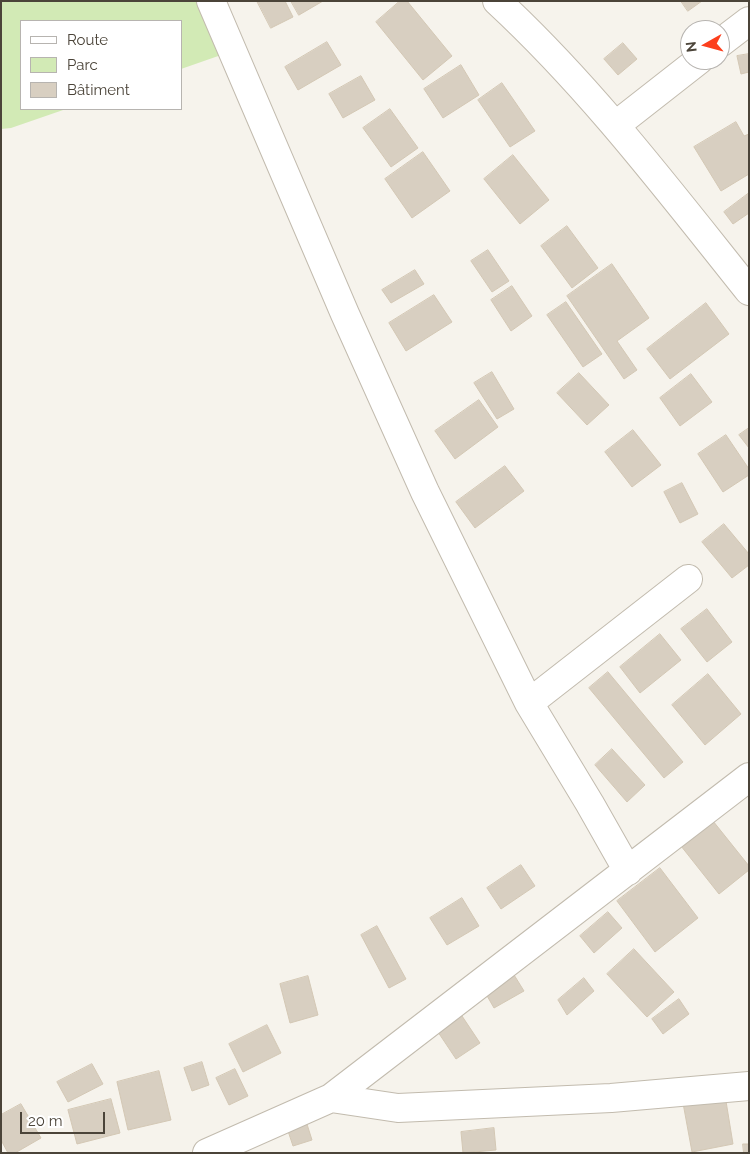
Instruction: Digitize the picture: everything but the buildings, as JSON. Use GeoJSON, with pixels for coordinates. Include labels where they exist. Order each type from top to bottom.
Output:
{"type":"FeatureCollection","features":[{"type":"Feature","properties":{"kind":"street"},"geometry":{"type":"LineString","coordinates":[[211,1],[345,314],[425,492],[529,703],[590,804],[628,872]]}},
{"type":"Feature","properties":{"kind":"street"},"geometry":{"type":"LineString","coordinates":[[496,1],[530,32],[616,125],[749,291]]}},
{"type":"Feature","properties":{"kind":"street"},"geometry":{"type":"LineString","coordinates":[[730,35],[749,21]]}},
{"type":"Feature","properties":{"kind":"street"},"geometry":{"type":"LineString","coordinates":[[616,125],[686,70]]}},
{"type":"Feature","properties":{"kind":"street"},"geometry":{"type":"LineString","coordinates":[[529,703],[688,579]]}},
{"type":"Feature","properties":{"kind":"street"},"geometry":{"type":"LineString","coordinates":[[207,1153],[331,1098],[628,872],[749,777]]}},
{"type":"Feature","properties":{"kind":"street"},"geometry":{"type":"LineString","coordinates":[[331,1098],[398,1108],[612,1098],[749,1086]]}},
{"type":"Feature","properties":{"kind":"green space"},"geometry":{"type":"Polygon","coordinates":[[[1,1],[199,1],[224,54],[182,69],[182,20],[20,20],[20,110],[63,110],[11,128],[1,129],[1,1]]]}}]}
